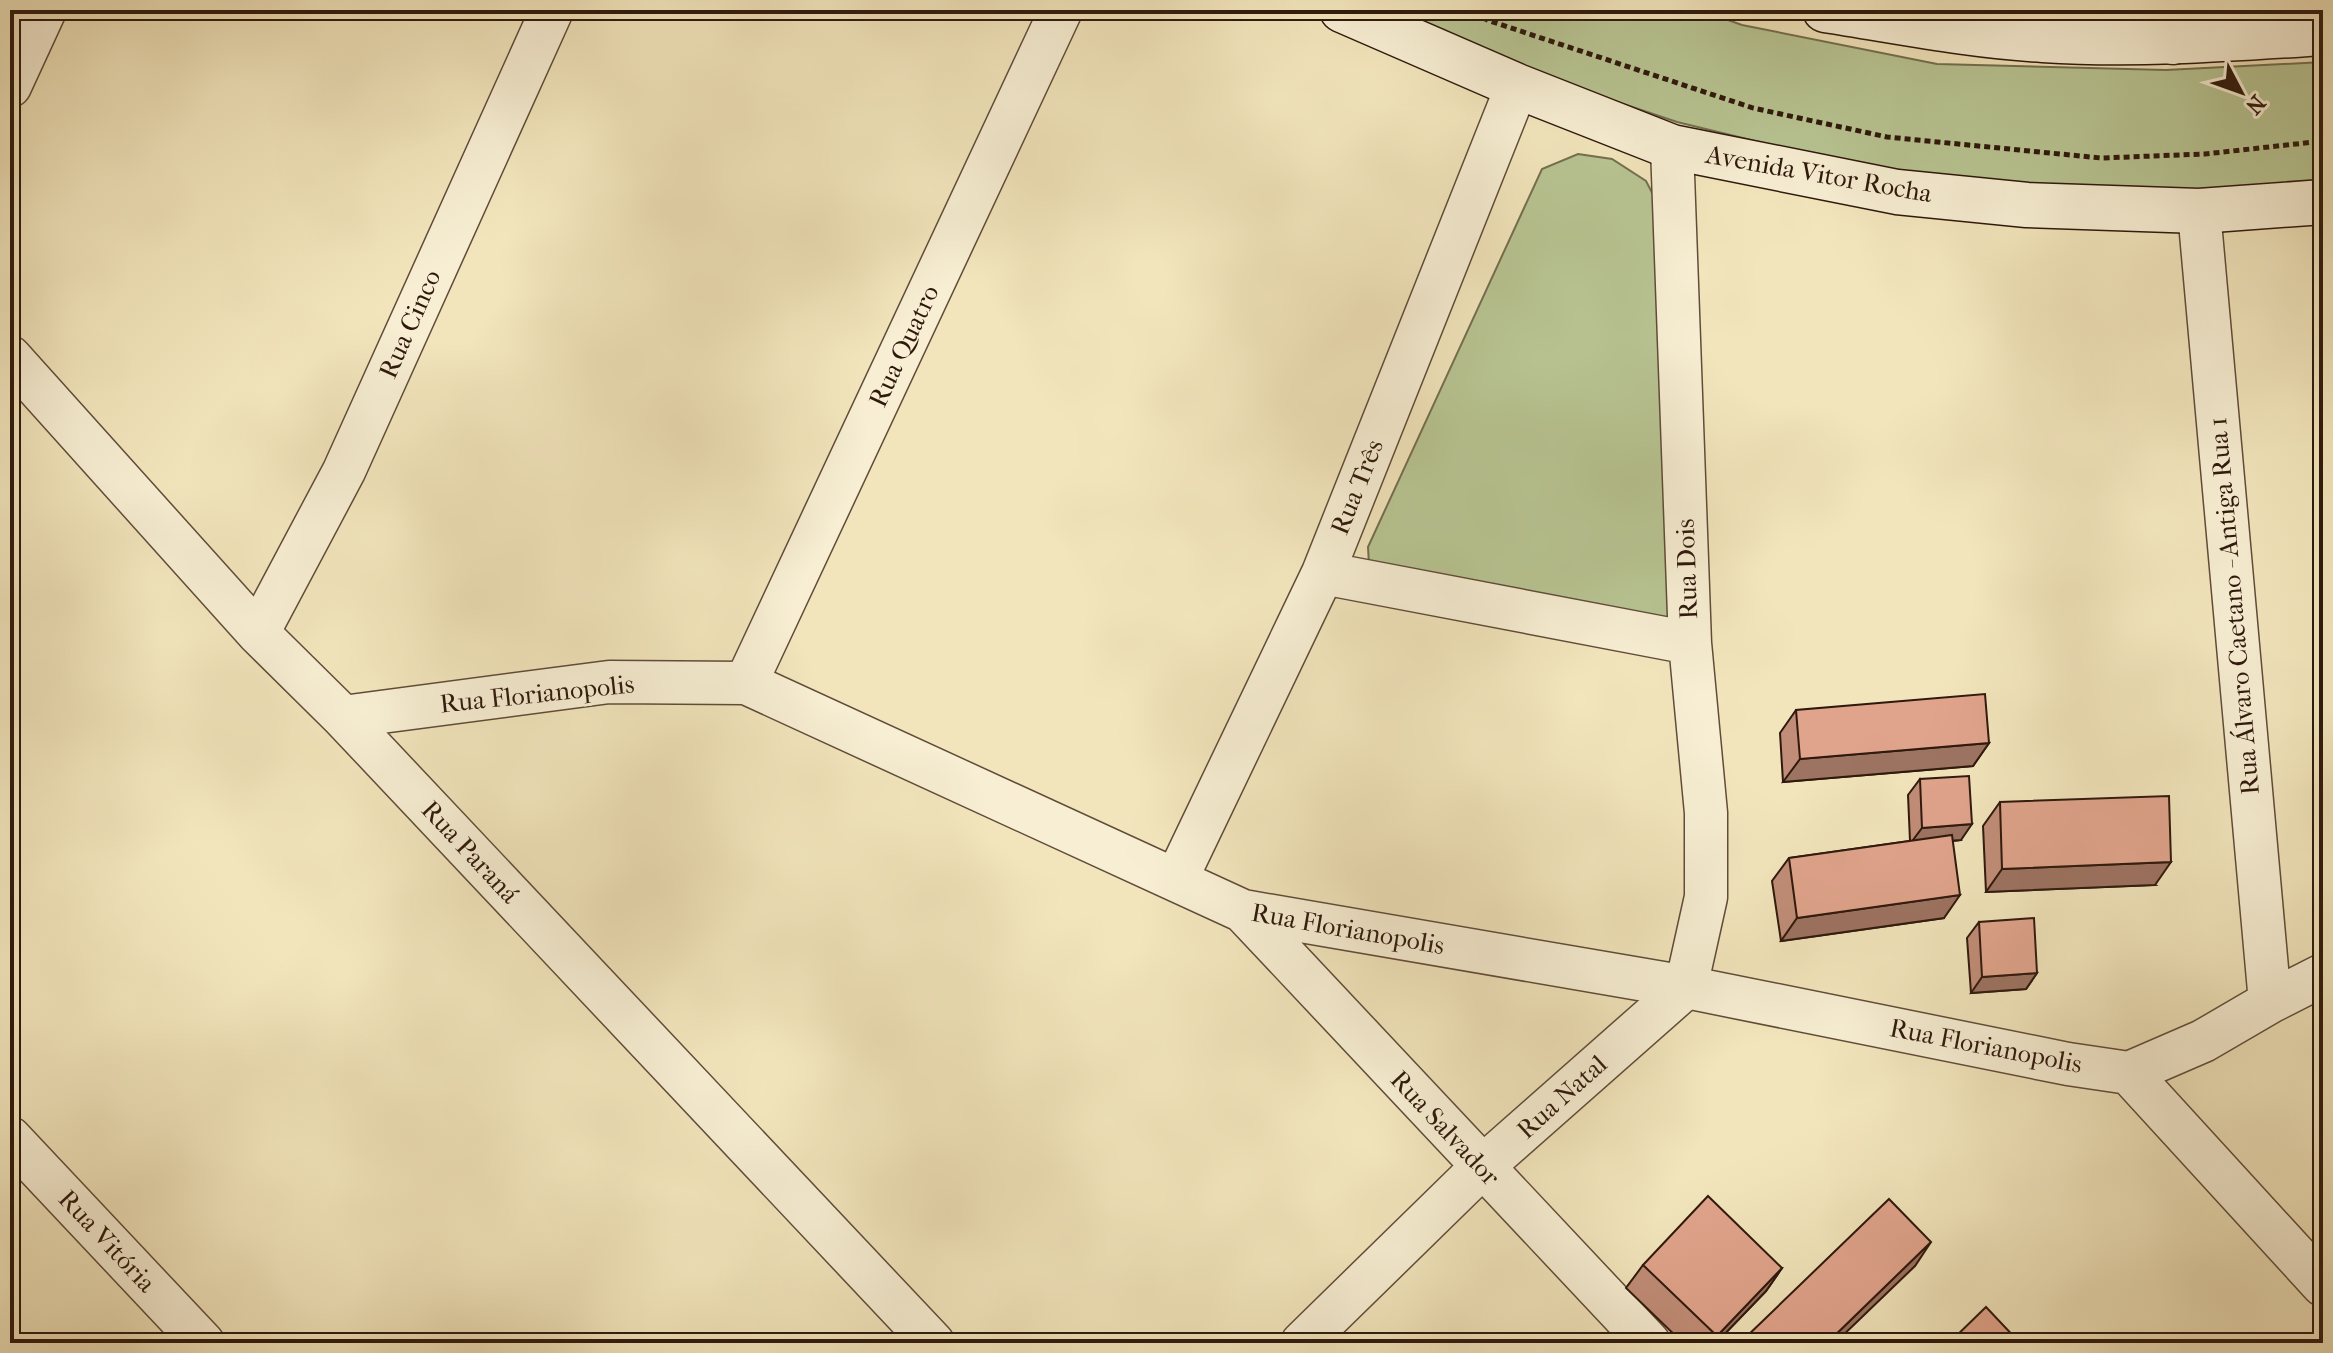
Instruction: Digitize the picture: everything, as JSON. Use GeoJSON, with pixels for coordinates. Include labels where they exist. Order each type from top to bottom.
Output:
{"type":"FeatureCollection","features":[{"type":"Feature","properties":{"kind":"street"},"geometry":{"type":"LineString","coordinates":[[10,86],[45,10]]}},
{"type":"Feature","properties":{"kind":"street","name":"Rua Cinco"},"geometry":{"type":"LineString","coordinates":[[258,633],[344,471],[552,10]]}},
{"type":"Feature","properties":{"kind":"street","name":"Rua Quatro"},"geometry":{"type":"LineString","coordinates":[[746,683],[1061,10]]}},
{"type":"Feature","properties":{"kind":"street","name":"Avenida Vitor Rocha"},"geometry":{"type":"LineString","coordinates":[[1342,10],[1517,86],[1672,147],[1897,192],[2027,205],[2199,211],[2323,202]]}},
{"type":"Feature","properties":{"kind":"street"},"geometry":{"type":"LineString","coordinates":[[1825,10],[2041,40],[2172,26],[2323,33]]}},
{"type":"Feature","properties":{"kind":"street","name":"Rua Três"},"geometry":{"type":"LineString","coordinates":[[1176,880],[1323,573],[1517,86]]}},
{"type":"Feature","properties":{"kind":"street","name":"Rua Dois"},"geometry":{"type":"LineString","coordinates":[[1672,147],[1690,643],[1706,813],[1706,897],[1686,987]]}},
{"type":"Feature","properties":{"kind":"street","name":"Rua Álvaro Caetano - Antiga Rua 1"},"geometry":{"type":"LineString","coordinates":[[2199,211],[2270,1002]]}},
{"type":"Feature","properties":{"kind":"street","name":"Rua Paraná"},"geometry":{"type":"LineString","coordinates":[[10,357],[258,633],[343,717],[933,1343]]}},
{"type":"Feature","properties":{"kind":"street"},"geometry":{"type":"LineString","coordinates":[[1323,573],[1690,643]]}},
{"type":"Feature","properties":{"kind":"street","name":"Rua Florianopolis"},"geometry":{"type":"LineString","coordinates":[[343,717],[609,682],[746,683],[1243,911],[1686,987],[2068,1064],[2129,1073]]}},
{"type":"Feature","properties":{"kind":"street","name":"Rua Salvador"},"geometry":{"type":"LineString","coordinates":[[1243,911],[1649,1343]]}},
{"type":"Feature","properties":{"kind":"street"},"geometry":{"type":"LineString","coordinates":[[2323,975],[2203,1041],[2129,1073],[2323,1285]]}},
{"type":"Feature","properties":{"kind":"street","name":"Rua Natal"},"geometry":{"type":"LineString","coordinates":[[1302,1343],[1482,1167],[1686,987]]}},
{"type":"Feature","properties":{"kind":"street","name":"Rua Vitória"},"geometry":{"type":"LineString","coordinates":[[10,1138],[203,1343]]}},
{"type":"Feature","properties":{"kind":"path"},"geometry":{"type":"LineString","coordinates":[[1464,10],[1753,108],[1887,137],[2101,158],[2205,154],[2323,141]]}},
{"type":"Feature","properties":{"kind":"green space"},"geometry":{"type":"Polygon","coordinates":[[[1382,10],[1700,10],[1742,25],[1937,64],[2166,70],[2323,62],[2323,187],[2197,198],[1895,175],[1677,122],[1543,77],[1382,10]]]}},
{"type":"Feature","properties":{"kind":"green space"},"geometry":{"type":"Polygon","coordinates":[[[1578,154],[1612,159],[1646,181],[1658,204],[1669,617],[1647,625],[1369,565],[1368,547],[1542,169],[1578,154]]]}},
{"type":"Feature","properties":{"kind":"building"},"geometry":{"type":"Polygon","coordinates":[[[1985,694],[1989,743],[1800,759],[1796,710],[1985,694]]]}},
{"type":"Feature","properties":{"kind":"building"},"geometry":{"type":"Polygon","coordinates":[[[1969,776],[1972,824],[1922,828],[1920,779],[1969,776]]]}},
{"type":"Feature","properties":{"kind":"building"},"geometry":{"type":"Polygon","coordinates":[[[2169,796],[2171,862],[2002,869],[2000,802],[2169,796]]]}},
{"type":"Feature","properties":{"kind":"building"},"geometry":{"type":"Polygon","coordinates":[[[1952,835],[1960,895],[1797,918],[1789,858],[1952,835]]]}},
{"type":"Feature","properties":{"kind":"building"},"geometry":{"type":"Polygon","coordinates":[[[2034,918],[2037,973],[1982,977],[1979,922],[2034,918]]]}},
{"type":"Feature","properties":{"kind":"building"},"geometry":{"type":"Polygon","coordinates":[[[1708,1196],[1782,1268],[1717,1336],[1643,1265],[1708,1196]]]}},
{"type":"Feature","properties":{"kind":"building"},"geometry":{"type":"Polygon","coordinates":[[[1889,1199],[1931,1242],[1827,1343],[1745,1343],[1743,1340],[1889,1199]]]}},
{"type":"Feature","properties":{"kind":"building"},"geometry":{"type":"Polygon","coordinates":[[[1986,1307],[2020,1343],[1949,1343],[1986,1307]]]}}]}
